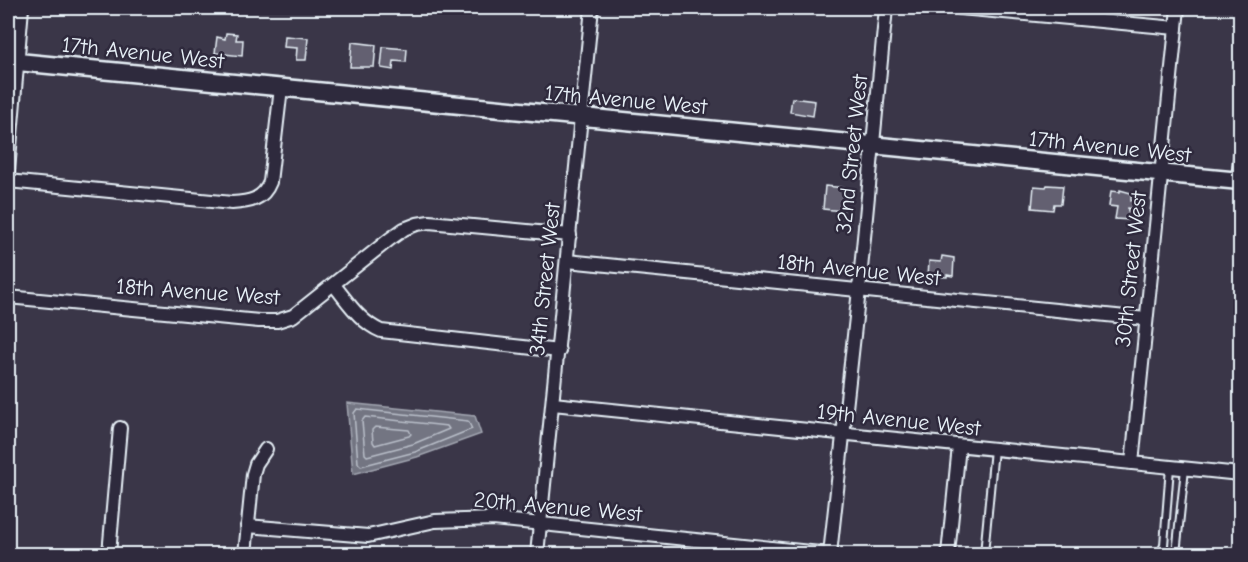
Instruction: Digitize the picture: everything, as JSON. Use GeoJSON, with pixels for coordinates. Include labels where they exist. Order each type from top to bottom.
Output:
{"type":"FeatureCollection","features":[{"type":"Feature","properties":{"kind":"street"},"geometry":{"type":"LineString","coordinates":[[8,171],[13,61],[22,8]]}},
{"type":"Feature","properties":{"kind":"street","name":"34th Street West"},"geometry":{"type":"LineString","coordinates":[[537,555],[592,8]]}},
{"type":"Feature","properties":{"kind":"street","name":"32nd Street West"},"geometry":{"type":"LineString","coordinates":[[830,554],[859,290],[886,8]]}},
{"type":"Feature","properties":{"kind":"street"},"geometry":{"type":"LineString","coordinates":[[960,8],[1176,28]]}},
{"type":"Feature","properties":{"kind":"street","name":"30th Street West"},"geometry":{"type":"LineString","coordinates":[[1132,463],[1178,8]]}},
{"type":"Feature","properties":{"kind":"street","name":"17th Avenue West"},"geometry":{"type":"LineString","coordinates":[[13,61],[1238,181]]}},
{"type":"Feature","properties":{"kind":"street"},"geometry":{"type":"LineString","coordinates":[[8,181],[232,202],[252,201],[263,194],[270,182],[281,88]]}},
{"type":"Feature","properties":{"kind":"street","name":"18th Avenue West"},"geometry":{"type":"LineString","coordinates":[[8,297],[277,321],[293,316],[390,239],[404,229],[417,224],[446,223],[570,236]]}},
{"type":"Feature","properties":{"kind":"street","name":"18th Avenue West"},"geometry":{"type":"LineString","coordinates":[[567,261],[1146,319]]}},
{"type":"Feature","properties":{"kind":"street"},"geometry":{"type":"LineString","coordinates":[[334,285],[359,316],[369,325],[381,331],[559,351]]}},
{"type":"Feature","properties":{"kind":"street","name":"19th Avenue West"},"geometry":{"type":"LineString","coordinates":[[553,404],[1240,474]]}},
{"type":"Feature","properties":{"kind":"street"},"geometry":{"type":"LineString","coordinates":[[109,555],[120,428]]}},
{"type":"Feature","properties":{"kind":"street"},"geometry":{"type":"LineString","coordinates":[[948,555],[959,446]]}},
{"type":"Feature","properties":{"kind":"street"},"geometry":{"type":"LineString","coordinates":[[244,555],[253,474],[256,464],[266,449]]}},
{"type":"Feature","properties":{"kind":"street","name":"20th Avenue West"},"geometry":{"type":"LineString","coordinates":[[247,526],[368,536],[435,521],[494,519],[830,554]]}},
{"type":"Feature","properties":{"kind":"lane"},"geometry":{"type":"LineString","coordinates":[[1238,181],[1240,124]]}},
{"type":"Feature","properties":{"kind":"lane"},"geometry":{"type":"LineString","coordinates":[[984,555],[994,449]]}},
{"type":"Feature","properties":{"kind":"lane"},"geometry":{"type":"LineString","coordinates":[[1160,555],[1164,545],[1170,467]]}},
{"type":"Feature","properties":{"kind":"lane"},"geometry":{"type":"LineString","coordinates":[[1176,555],[1185,468]]}},
{"type":"Feature","properties":{"kind":"water"},"geometry":{"type":"Polygon","coordinates":[[[347,403],[475,416],[481,434],[417,457],[353,474],[347,403]]]}},
{"type":"Feature","properties":{"kind":"building"},"geometry":{"type":"Polygon","coordinates":[[[226,33],[237,34],[236,40],[243,40],[242,56],[215,53],[217,37],[225,39],[226,33]]]}},
{"type":"Feature","properties":{"kind":"building"},"geometry":{"type":"Polygon","coordinates":[[[285,36],[308,38],[306,60],[296,60],[297,48],[284,47],[285,36]]]}},
{"type":"Feature","properties":{"kind":"building"},"geometry":{"type":"Polygon","coordinates":[[[352,42],[376,45],[374,67],[350,67],[352,42]]]}},
{"type":"Feature","properties":{"kind":"building"},"geometry":{"type":"Polygon","coordinates":[[[383,47],[407,49],[406,62],[394,61],[393,70],[381,68],[383,47]]]}},
{"type":"Feature","properties":{"kind":"building"},"geometry":{"type":"Polygon","coordinates":[[[792,98],[815,101],[813,116],[790,112],[792,98]]]}},
{"type":"Feature","properties":{"kind":"building"},"geometry":{"type":"Polygon","coordinates":[[[1047,185],[1063,186],[1061,204],[1054,204],[1053,210],[1032,208],[1034,186],[1046,187],[1047,185]]]}},
{"type":"Feature","properties":{"kind":"building"},"geometry":{"type":"Polygon","coordinates":[[[825,186],[846,188],[843,211],[823,209],[825,186]]]}},
{"type":"Feature","properties":{"kind":"building"},"geometry":{"type":"Polygon","coordinates":[[[1120,190],[1131,193],[1131,201],[1136,201],[1136,209],[1128,208],[1131,212],[1130,220],[1115,219],[1117,207],[1109,206],[1111,191],[1120,192],[1120,190]]]}},
{"type":"Feature","properties":{"kind":"building"},"geometry":{"type":"Polygon","coordinates":[[[942,256],[954,258],[953,276],[928,276],[929,261],[941,262],[942,256]]]}}]}
